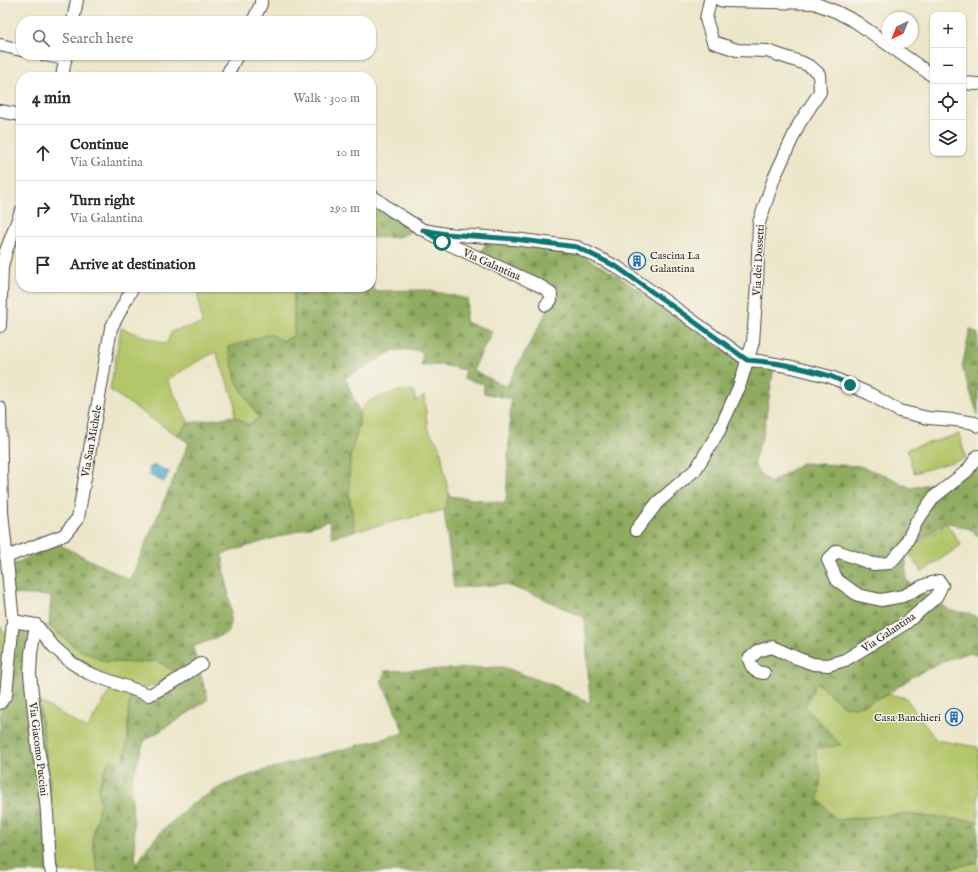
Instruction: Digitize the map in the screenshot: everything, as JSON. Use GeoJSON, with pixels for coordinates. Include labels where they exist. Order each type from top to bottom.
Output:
{"type":"FeatureCollection","features":[{"type":"Feature","properties":{"kind":"street"},"geometry":{"type":"LineString","coordinates":[[74,16],[77,0]]}},
{"type":"Feature","properties":{"kind":"street"},"geometry":{"type":"LineString","coordinates":[[255,16],[262,0]]}},
{"type":"Feature","properties":{"kind":"street","name":"Via dei Dossetti"},"geometry":{"type":"LineString","coordinates":[[636,530],[658,502],[696,469],[720,431],[738,387],[753,342],[758,284],[759,223],[774,178],[799,124],[820,92],[819,74],[811,67],[803,63],[767,51],[737,50],[713,42],[706,19],[710,0]]}},
{"type":"Feature","properties":{"kind":"street"},"geometry":{"type":"LineString","coordinates":[[720,0],[814,3],[837,12],[856,22],[930,74]]}},
{"type":"Feature","properties":{"kind":"street"},"geometry":{"type":"LineString","coordinates":[[0,45],[16,49]]}},
{"type":"Feature","properties":{"kind":"street"},"geometry":{"type":"LineString","coordinates":[[63,72],[65,60]]}},
{"type":"Feature","properties":{"kind":"street"},"geometry":{"type":"LineString","coordinates":[[228,72],[234,60]]}},
{"type":"Feature","properties":{"kind":"street"},"geometry":{"type":"LineString","coordinates":[[966,83],[978,84]]}},
{"type":"Feature","properties":{"kind":"street"},"geometry":{"type":"LineString","coordinates":[[0,111],[16,115]]}},
{"type":"Feature","properties":{"kind":"street","name":"Via Galantina"},"geometry":{"type":"LineString","coordinates":[[376,199],[442,242],[544,288],[551,294],[551,300],[546,305]]}},
{"type":"Feature","properties":{"kind":"street"},"geometry":{"type":"LineString","coordinates":[[0,326],[1,267],[16,224]]}},
{"type":"Feature","properties":{"kind":"street","name":"Via Galantina"},"geometry":{"type":"LineString","coordinates":[[423,230],[446,234],[514,239],[577,247],[617,267],[747,360],[792,367],[831,377],[870,394],[899,411],[928,418],[975,423],[978,426]]}},
{"type":"Feature","properties":{"kind":"street","name":"Via San Michele"},"geometry":{"type":"LineString","coordinates":[[6,557],[64,535],[78,518],[111,328],[130,292]]}},
{"type":"Feature","properties":{"kind":"street"},"geometry":{"type":"LineString","coordinates":[[0,408],[2,512],[13,621],[7,690],[6,695],[0,704]]}},
{"type":"Feature","properties":{"kind":"street","name":"Via Galantina"},"geometry":{"type":"LineString","coordinates":[[764,674],[751,667],[750,659],[758,651],[772,647],[813,664],[828,665],[846,660],[906,623],[936,597],[942,585],[939,581],[925,585],[904,596],[881,600],[858,595],[837,580],[828,560],[837,551],[873,564],[890,563],[904,547],[917,521],[934,497],[967,471],[978,456]]}},
{"type":"Feature","properties":{"kind":"street"},"geometry":{"type":"LineString","coordinates":[[13,621],[36,625],[54,647],[72,663],[88,673],[149,695],[174,682],[200,664]]}},
{"type":"Feature","properties":{"kind":"street","name":"Via Giacomo Puccini"},"geometry":{"type":"LineString","coordinates":[[36,625],[31,653],[30,674],[38,750],[44,780],[50,866],[52,872]]}},
{"type":"Feature","properties":{"kind":"green space"},"geometry":{"type":"Polygon","coordinates":[[[376,206],[412,230],[398,237],[376,238],[376,206]]]}},
{"type":"Feature","properties":{"kind":"green space"},"geometry":{"type":"Polygon","coordinates":[[[489,239],[575,252],[615,274],[739,360],[774,367],[763,435],[754,460],[756,469],[770,483],[802,463],[859,466],[885,475],[911,488],[950,479],[978,460],[978,536],[970,529],[946,522],[906,550],[906,580],[951,611],[968,613],[978,618],[978,655],[968,653],[941,662],[912,677],[888,694],[855,707],[844,706],[816,682],[805,707],[841,745],[815,749],[821,776],[818,799],[836,820],[900,814],[978,821],[978,862],[933,872],[98,872],[92,840],[100,803],[98,789],[108,761],[124,760],[128,737],[130,694],[150,700],[200,672],[208,699],[144,741],[131,783],[136,866],[148,846],[162,831],[193,803],[222,786],[258,772],[404,733],[393,705],[381,682],[385,671],[503,667],[555,686],[590,703],[585,618],[538,596],[503,584],[454,588],[444,510],[449,496],[506,503],[511,399],[484,393],[484,384],[464,379],[465,370],[442,365],[421,366],[423,352],[417,350],[394,350],[345,378],[359,411],[359,425],[350,457],[349,496],[355,531],[332,537],[329,521],[222,554],[231,611],[229,632],[193,647],[197,662],[178,673],[157,661],[136,663],[104,661],[78,649],[49,626],[51,596],[13,594],[11,566],[56,543],[130,580],[189,443],[177,435],[189,423],[235,416],[248,425],[259,418],[236,380],[228,347],[270,334],[284,341],[294,335],[294,292],[376,292],[426,290],[468,299],[465,322],[492,331],[473,370],[506,387],[549,308],[558,297],[553,287],[478,256],[489,239]]]}},
{"type":"Feature","properties":{"kind":"green space"},"geometry":{"type":"Polygon","coordinates":[[[198,292],[294,292],[294,335],[284,341],[236,380],[259,418],[248,425],[235,416],[235,403],[216,352],[196,362],[167,380],[189,423],[177,435],[110,390],[121,328],[166,344],[172,331],[202,324],[198,292]]]}},
{"type":"Feature","properties":{"kind":"green space"},"geometry":{"type":"Polygon","coordinates":[[[970,329],[978,334],[978,415],[962,367],[970,329]]]}},
{"type":"Feature","properties":{"kind":"green space"},"geometry":{"type":"Polygon","coordinates":[[[413,390],[416,401],[424,396],[428,430],[440,447],[449,496],[444,510],[355,531],[349,496],[350,457],[359,425],[359,411],[369,401],[398,391],[413,390]]]}},
{"type":"Feature","properties":{"kind":"green space"},"geometry":{"type":"Polygon","coordinates":[[[959,434],[966,458],[914,473],[907,449],[959,434]]]}},
{"type":"Feature","properties":{"kind":"green space"},"geometry":{"type":"Polygon","coordinates":[[[947,524],[961,545],[922,572],[907,551],[947,524]]]}},
{"type":"Feature","properties":{"kind":"green space"},"geometry":{"type":"Polygon","coordinates":[[[19,624],[34,627],[34,672],[49,776],[56,863],[60,872],[0,872],[0,709],[9,701],[19,624]]]}},
{"type":"Feature","properties":{"kind":"green space"},"geometry":{"type":"Polygon","coordinates":[[[39,624],[49,626],[78,649],[104,661],[136,663],[157,661],[178,673],[148,688],[133,687],[94,671],[75,661],[39,624]]]}},
{"type":"Feature","properties":{"kind":"green space"},"geometry":{"type":"Polygon","coordinates":[[[0,626],[7,641],[5,688],[0,693],[0,626]]]}},
{"type":"Feature","properties":{"kind":"green space"},"geometry":{"type":"Polygon","coordinates":[[[816,682],[844,706],[855,707],[888,694],[906,698],[936,740],[978,747],[978,821],[900,814],[836,820],[818,799],[821,776],[815,749],[841,745],[805,707],[816,682]]]}},
{"type":"Feature","properties":{"kind":"green space"},"geometry":{"type":"Polygon","coordinates":[[[112,687],[130,694],[128,737],[124,761],[98,789],[100,803],[92,840],[98,872],[60,872],[56,863],[49,776],[39,701],[87,729],[112,687]]]}},
{"type":"Feature","properties":{"kind":"green space"},"geometry":{"type":"Polygon","coordinates":[[[978,862],[978,872],[933,872],[978,862]]]}},
{"type":"Feature","properties":{"kind":"water"},"geometry":{"type":"Polygon","coordinates":[[[154,465],[169,472],[164,482],[149,475],[149,469],[154,465]]]}},
{"type":"Feature","properties":{"kind":"place","name":"Cascina La Galantina"},"geometry":{"type":"Point","coordinates":[637,261]}},
{"type":"Feature","properties":{"kind":"place","name":"Casa Banchieri"},"geometry":{"type":"Point","coordinates":[954,717]}},
{"type":"Feature","properties":{"kind":"route"},"geometry":{"type":"LineString","coordinates":[[442,242],[423,230],[446,234],[514,239],[577,247],[617,267],[747,360],[792,367],[831,377],[850,385]]}}]}
